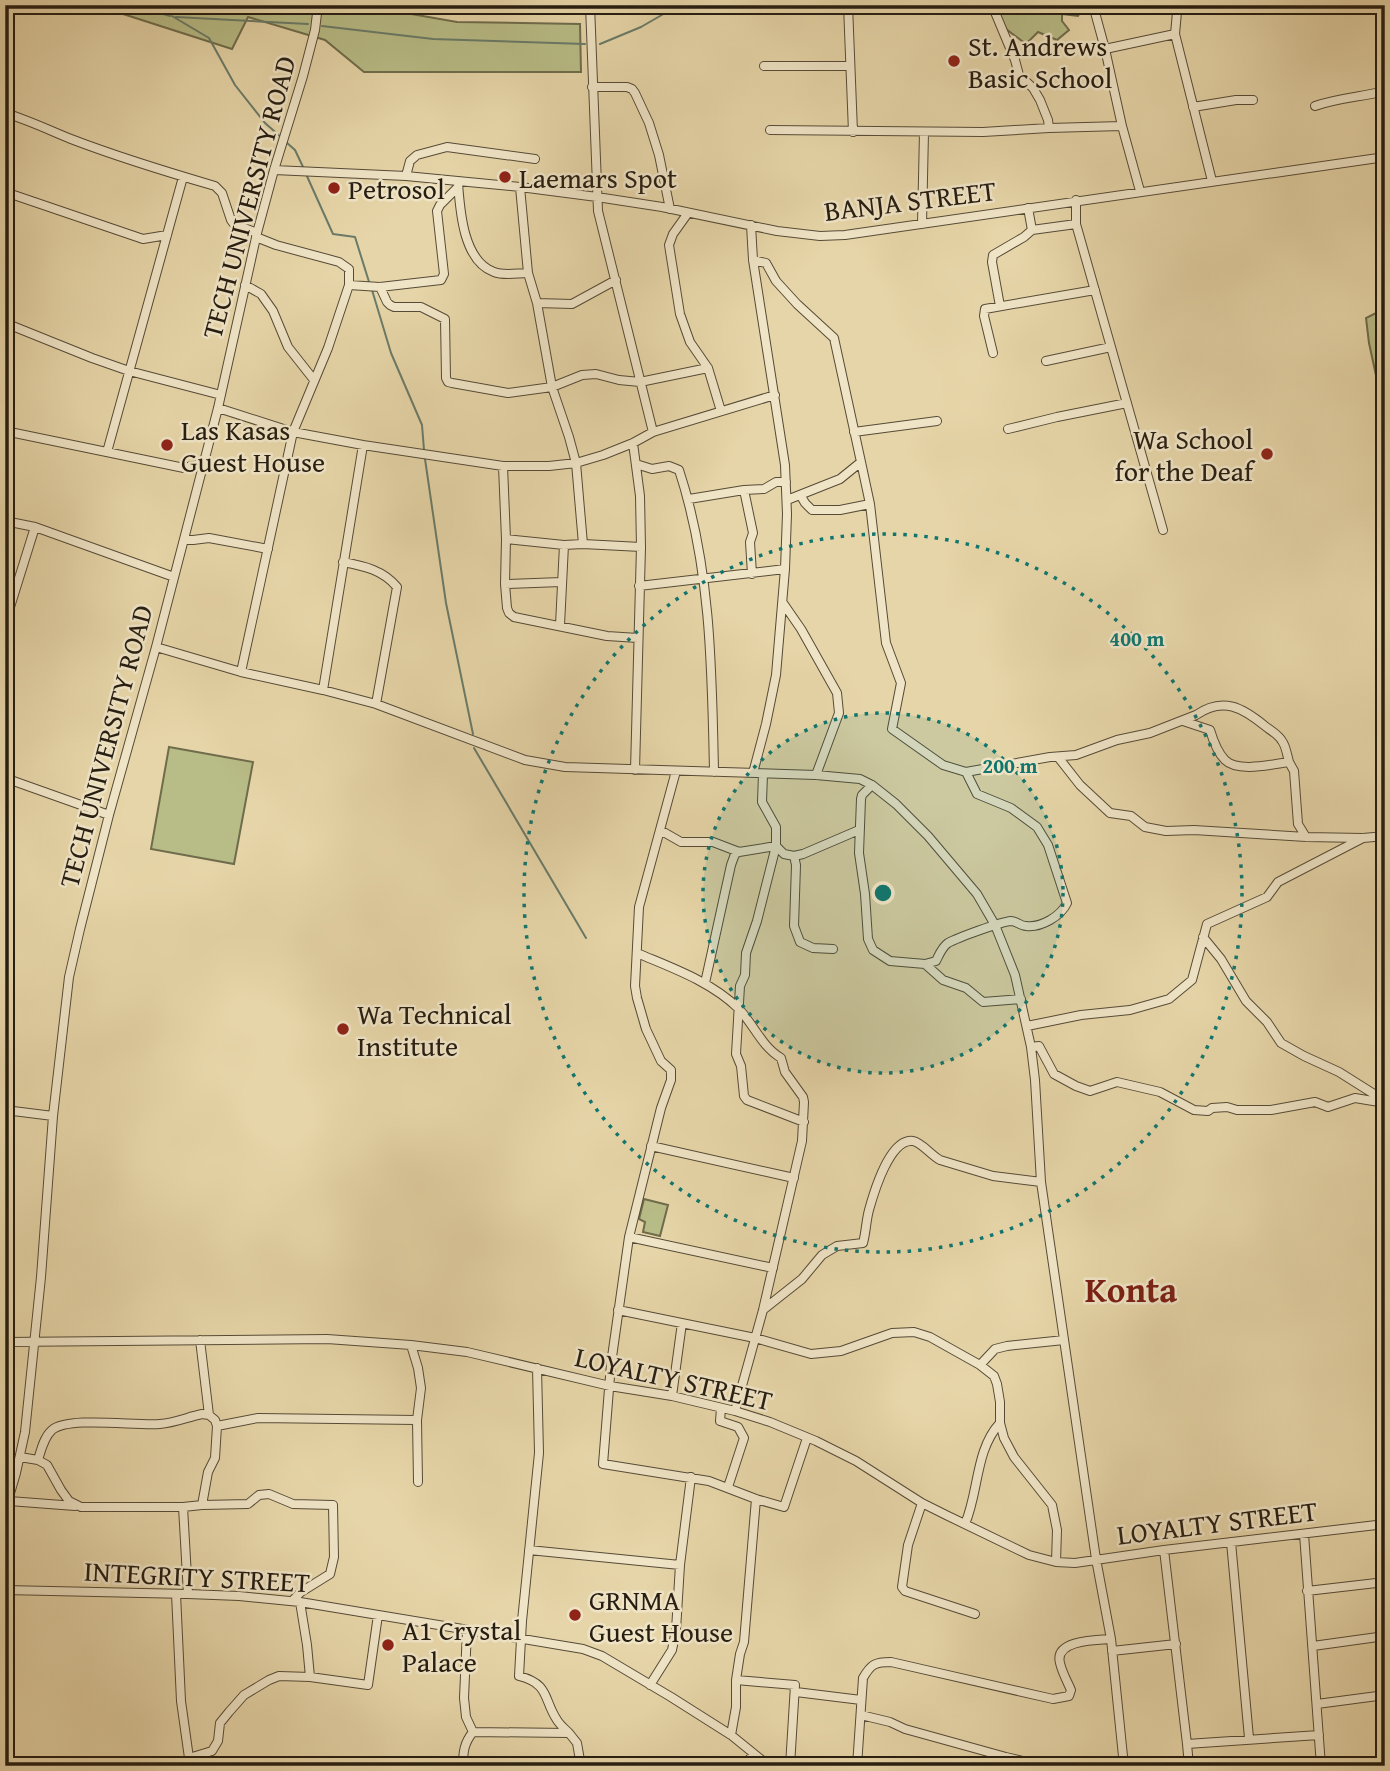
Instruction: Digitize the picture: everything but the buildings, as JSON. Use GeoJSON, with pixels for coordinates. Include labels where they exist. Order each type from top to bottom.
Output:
{"type":"FeatureCollection","features":[{"type":"Feature","properties":{"kind":"street","name":"TECH UNIVERSITY ROAD"},"geometry":{"type":"LineString","coordinates":[[5,1510],[25,1432],[35,1343],[53,1116],[69,977],[218,408],[256,235],[315,30],[318,5]]}},
{"type":"Feature","properties":{"kind":"street"},"geometry":{"type":"LineString","coordinates":[[590,5],[598,211],[653,432]]}},
{"type":"Feature","properties":{"kind":"street"},"geometry":{"type":"LineString","coordinates":[[848,5],[853,132]]}},
{"type":"Feature","properties":{"kind":"street"},"geometry":{"type":"LineString","coordinates":[[992,5],[1019,75],[1033,88],[1040,100],[1049,128]]}},
{"type":"Feature","properties":{"kind":"street"},"geometry":{"type":"LineString","coordinates":[[1093,5],[1140,191]]}},
{"type":"Feature","properties":{"kind":"street"},"geometry":{"type":"LineString","coordinates":[[1175,5],[1175,34],[1212,181]]}},
{"type":"Feature","properties":{"kind":"street"},"geometry":{"type":"LineString","coordinates":[[1105,49],[1175,34]]}},
{"type":"Feature","properties":{"kind":"street"},"geometry":{"type":"LineString","coordinates":[[764,66],[849,66]]}},
{"type":"Feature","properties":{"kind":"street"},"geometry":{"type":"LineString","coordinates":[[592,87],[627,87],[635,93],[649,123],[659,155],[670,209]]}},
{"type":"Feature","properties":{"kind":"street"},"geometry":{"type":"LineString","coordinates":[[1315,106],[1334,99],[1385,91]]}},
{"type":"Feature","properties":{"kind":"street"},"geometry":{"type":"LineString","coordinates":[[1193,107],[1252,100]]}},
{"type":"Feature","properties":{"kind":"street"},"geometry":{"type":"LineString","coordinates":[[5,113],[118,156],[215,186],[219,189],[234,224],[276,245],[339,262],[349,269],[349,285],[328,348],[293,432],[241,672]]}},
{"type":"Feature","properties":{"kind":"street"},"geometry":{"type":"LineString","coordinates":[[770,130],[983,132],[1122,126]]}},
{"type":"Feature","properties":{"kind":"street"},"geometry":{"type":"LineString","coordinates":[[922,224],[924,132]]}},
{"type":"Feature","properties":{"kind":"street"},"geometry":{"type":"LineString","coordinates":[[406,176],[410,161],[417,155],[447,147],[536,159]]}},
{"type":"Feature","properties":{"kind":"street","name":"BANJA STREET"},"geometry":{"type":"LineString","coordinates":[[274,170],[406,176],[458,184],[520,187],[597,197],[820,236],[845,235],[1385,157]]}},
{"type":"Feature","properties":{"kind":"street"},"geometry":{"type":"LineString","coordinates":[[107,452],[183,177]]}},
{"type":"Feature","properties":{"kind":"street"},"geometry":{"type":"LineString","coordinates":[[349,285],[380,287],[441,280],[444,274],[437,211],[458,184]]}},
{"type":"Feature","properties":{"kind":"street"},"geometry":{"type":"LineString","coordinates":[[458,184],[470,249],[483,265],[495,273],[528,273]]}},
{"type":"Feature","properties":{"kind":"street"},"geometry":{"type":"LineString","coordinates":[[520,187],[528,273],[537,303],[552,387],[576,463],[583,544]]}},
{"type":"Feature","properties":{"kind":"street"},"geometry":{"type":"LineString","coordinates":[[5,192],[143,239],[167,235]]}},
{"type":"Feature","properties":{"kind":"street"},"geometry":{"type":"LineString","coordinates":[[1076,200],[1076,224],[1163,530]]}},
{"type":"Feature","properties":{"kind":"street"},"geometry":{"type":"LineString","coordinates":[[1028,208],[1032,230]]}},
{"type":"Feature","properties":{"kind":"street"},"geometry":{"type":"LineString","coordinates":[[688,213],[668,244],[680,314],[690,342],[708,368],[721,411]]}},
{"type":"Feature","properties":{"kind":"street"},"geometry":{"type":"LineString","coordinates":[[1000,306],[993,255],[1032,230],[1076,224]]}},
{"type":"Feature","properties":{"kind":"street"},"geometry":{"type":"LineString","coordinates":[[751,225],[785,465],[787,500],[783,603],[776,675],[753,773]]}},
{"type":"Feature","properties":{"kind":"street"},"geometry":{"type":"LineString","coordinates":[[754,260],[766,263],[776,281],[834,338],[870,504],[887,643],[901,683],[892,729],[943,765],[966,772],[1076,755],[1111,741],[1150,733],[1202,711],[1220,706],[1236,706],[1282,739],[1294,771],[1298,824],[1306,836]]}},
{"type":"Feature","properties":{"kind":"street"},"geometry":{"type":"LineString","coordinates":[[537,303],[572,304],[616,280]]}},
{"type":"Feature","properties":{"kind":"street"},"geometry":{"type":"LineString","coordinates":[[245,285],[261,294],[273,311],[288,347],[314,380]]}},
{"type":"Feature","properties":{"kind":"street"},"geometry":{"type":"LineString","coordinates":[[380,287],[387,302],[394,307],[421,307],[445,319],[448,382],[508,393],[552,387],[582,375],[596,374],[640,382],[708,368]]}},
{"type":"Feature","properties":{"kind":"street"},"geometry":{"type":"LineString","coordinates":[[993,353],[984,316],[985,309],[1095,290]]}},
{"type":"Feature","properties":{"kind":"street"},"geometry":{"type":"LineString","coordinates":[[5,323],[129,371],[221,395]]}},
{"type":"Feature","properties":{"kind":"street"},"geometry":{"type":"LineString","coordinates":[[1046,360],[1111,347]]}},
{"type":"Feature","properties":{"kind":"street"},"geometry":{"type":"LineString","coordinates":[[218,408],[293,432],[363,445],[503,466],[550,466],[576,463],[603,455],[653,432],[775,395]]}},
{"type":"Feature","properties":{"kind":"street"},"geometry":{"type":"LineString","coordinates":[[1008,429],[1127,403]]}},
{"type":"Feature","properties":{"kind":"street"},"geometry":{"type":"LineString","coordinates":[[854,432],[937,421]]}},
{"type":"Feature","properties":{"kind":"street"},"geometry":{"type":"LineString","coordinates":[[5,431],[184,468],[203,463]]}},
{"type":"Feature","properties":{"kind":"street"},"geometry":{"type":"LineString","coordinates":[[634,443],[640,496],[641,547],[635,770]]}},
{"type":"Feature","properties":{"kind":"street"},"geometry":{"type":"LineString","coordinates":[[323,690],[363,445]]}},
{"type":"Feature","properties":{"kind":"street"},"geometry":{"type":"LineString","coordinates":[[787,500],[840,479],[861,462]]}},
{"type":"Feature","properties":{"kind":"street"},"geometry":{"type":"LineString","coordinates":[[636,464],[652,469],[669,466],[679,470],[689,499],[703,580],[712,662],[715,772]]}},
{"type":"Feature","properties":{"kind":"street"},"geometry":{"type":"LineString","coordinates":[[503,466],[505,584],[509,613],[514,617],[607,636],[638,638]]}},
{"type":"Feature","properties":{"kind":"street"},"geometry":{"type":"LineString","coordinates":[[184,468],[198,482]]}},
{"type":"Feature","properties":{"kind":"street"},"geometry":{"type":"LineString","coordinates":[[689,499],[764,489],[776,482],[786,482]]}},
{"type":"Feature","properties":{"kind":"street"},"geometry":{"type":"LineString","coordinates":[[744,490],[753,533],[750,542],[752,574]]}},
{"type":"Feature","properties":{"kind":"street"},"geometry":{"type":"LineString","coordinates":[[801,496],[812,510],[840,510],[870,504]]}},
{"type":"Feature","properties":{"kind":"street"},"geometry":{"type":"LineString","coordinates":[[5,521],[35,527],[174,577]]}},
{"type":"Feature","properties":{"kind":"street"},"geometry":{"type":"LineString","coordinates":[[5,623],[35,527]]}},
{"type":"Feature","properties":{"kind":"street"},"geometry":{"type":"LineString","coordinates":[[184,540],[209,538],[268,549]]}},
{"type":"Feature","properties":{"kind":"street"},"geometry":{"type":"LineString","coordinates":[[506,539],[564,545],[641,547]]}},
{"type":"Feature","properties":{"kind":"street"},"geometry":{"type":"LineString","coordinates":[[560,625],[564,545]]}},
{"type":"Feature","properties":{"kind":"street"},"geometry":{"type":"LineString","coordinates":[[343,562],[372,568],[397,587],[376,704]]}},
{"type":"Feature","properties":{"kind":"street"},"geometry":{"type":"LineString","coordinates":[[639,586],[785,569]]}},
{"type":"Feature","properties":{"kind":"street"},"geometry":{"type":"LineString","coordinates":[[505,584],[561,582]]}},
{"type":"Feature","properties":{"kind":"street"},"geometry":{"type":"LineString","coordinates":[[783,603],[837,693],[839,713],[816,775]]}},
{"type":"Feature","properties":{"kind":"street"},"geometry":{"type":"LineString","coordinates":[[156,647],[241,672],[376,704],[525,760],[565,767],[816,775],[860,779],[896,804],[928,836],[977,894],[995,925],[1015,975],[1027,1026],[1035,1075],[1041,1182],[1096,1559],[1111,1639],[1124,1766]]}},
{"type":"Feature","properties":{"kind":"street"},"geometry":{"type":"LineString","coordinates":[[1183,720],[1210,730],[1214,743],[1226,761],[1241,768],[1289,762]]}},
{"type":"Feature","properties":{"kind":"street"},"geometry":{"type":"LineString","coordinates":[[1058,757],[1080,785],[1110,813],[1131,816],[1145,827],[1166,831],[1363,838],[1385,836]]}},
{"type":"Feature","properties":{"kind":"street"},"geometry":{"type":"LineString","coordinates":[[676,771],[639,906],[635,986],[646,1029],[661,1060],[671,1070],[671,1080],[661,1108],[629,1237],[611,1364],[603,1464],[709,1480],[784,1507],[807,1438]]}},
{"type":"Feature","properties":{"kind":"street"},"geometry":{"type":"LineString","coordinates":[[872,785],[862,795],[859,830],[868,939],[880,956],[890,961],[925,964],[936,961],[947,944],[995,925],[1013,921],[1026,926],[1047,922],[1063,911],[1067,903],[1048,845],[1037,827],[1011,808],[978,794],[966,772]]}},
{"type":"Feature","properties":{"kind":"street"},"geometry":{"type":"LineString","coordinates":[[763,774],[762,802],[776,827],[776,846],[746,953],[745,975],[740,986],[736,1054],[741,1066],[744,1097],[804,1122]]}},
{"type":"Feature","properties":{"kind":"street"},"geometry":{"type":"LineString","coordinates":[[5,799],[8,779],[110,815]]}},
{"type":"Feature","properties":{"kind":"street"},"geometry":{"type":"LineString","coordinates":[[660,830],[681,842],[713,842],[739,852],[776,846]]}},
{"type":"Feature","properties":{"kind":"street"},"geometry":{"type":"LineString","coordinates":[[776,846],[784,854],[794,856],[859,830]]}},
{"type":"Feature","properties":{"kind":"street"},"geometry":{"type":"LineString","coordinates":[[1027,1026],[1082,1015],[1130,1010],[1169,999],[1192,980],[1207,924],[1267,897],[1278,882],[1363,838]]}},
{"type":"Feature","properties":{"kind":"street"},"geometry":{"type":"LineString","coordinates":[[705,983],[732,865],[739,852]]}},
{"type":"Feature","properties":{"kind":"street"},"geometry":{"type":"LineString","coordinates":[[794,856],[794,926],[800,942],[813,948],[833,948]]}},
{"type":"Feature","properties":{"kind":"street"},"geometry":{"type":"LineString","coordinates":[[1203,937],[1221,959],[1246,1001],[1267,1022],[1281,1043],[1339,1072],[1385,1102]]}},
{"type":"Feature","properties":{"kind":"street"},"geometry":{"type":"LineString","coordinates":[[637,953],[705,983],[738,1008],[763,1042],[780,1058],[785,1072],[803,1097],[802,1141],[794,1178],[763,1310],[735,1411]]}},
{"type":"Feature","properties":{"kind":"street"},"geometry":{"type":"LineString","coordinates":[[925,964],[943,980],[966,988],[983,1002],[1021,999]]}},
{"type":"Feature","properties":{"kind":"street"},"geometry":{"type":"LineString","coordinates":[[1031,1047],[1039,1046],[1054,1073],[1076,1086],[1090,1091],[1117,1082],[1160,1092],[1194,1110],[1208,1111],[1212,1108],[1227,1107],[1271,1111],[1314,1102],[1328,1107],[1355,1098],[1385,1102]]}},
{"type":"Feature","properties":{"kind":"street"},"geometry":{"type":"LineString","coordinates":[[5,1110],[53,1116]]}},
{"type":"Feature","properties":{"kind":"street"},"geometry":{"type":"LineString","coordinates":[[763,1310],[802,1279],[822,1255],[837,1246],[863,1243],[869,1211],[885,1163],[901,1143],[911,1140],[918,1142],[940,1160],[993,1176],[1041,1182]]}},
{"type":"Feature","properties":{"kind":"street"},"geometry":{"type":"LineString","coordinates":[[652,1146],[794,1178]]}},
{"type":"Feature","properties":{"kind":"street"},"geometry":{"type":"LineString","coordinates":[[629,1237],[773,1268]]}},
{"type":"Feature","properties":{"kind":"street"},"geometry":{"type":"LineString","coordinates":[[618,1310],[755,1338],[811,1354],[841,1352],[897,1332],[914,1332],[930,1337],[980,1365],[994,1376],[997,1384],[1000,1423],[1014,1457],[1052,1505],[1056,1530],[1056,1562]]}},
{"type":"Feature","properties":{"kind":"street"},"geometry":{"type":"LineString","coordinates":[[672,1396],[682,1323]]}},
{"type":"Feature","properties":{"kind":"street","name":"LOYALTY STREET"},"geometry":{"type":"LineString","coordinates":[[5,1342],[327,1339],[467,1352],[610,1386],[672,1396],[770,1422],[856,1461],[922,1503],[1029,1555],[1056,1562],[1075,1563],[1385,1524]]}},
{"type":"Feature","properties":{"kind":"street"},"geometry":{"type":"LineString","coordinates":[[201,1340],[209,1415]]}},
{"type":"Feature","properties":{"kind":"street"},"geometry":{"type":"LineString","coordinates":[[980,1365],[995,1349],[1064,1340]]}},
{"type":"Feature","properties":{"kind":"street"},"geometry":{"type":"LineString","coordinates":[[411,1345],[421,1388],[417,1420],[418,1482]]}},
{"type":"Feature","properties":{"kind":"street"},"geometry":{"type":"LineString","coordinates":[[537,1368],[539,1453],[520,1638],[519,1676],[543,1688],[558,1721],[577,1743],[581,1766]]}},
{"type":"Feature","properties":{"kind":"street"},"geometry":{"type":"LineString","coordinates":[[721,1408],[720,1421],[738,1426],[744,1437],[728,1487]]}},
{"type":"Feature","properties":{"kind":"street"},"geometry":{"type":"LineString","coordinates":[[38,1460],[45,1440],[52,1430],[64,1425],[158,1424],[202,1414],[209,1415],[217,1426],[215,1458],[208,1472],[202,1504]]}},
{"type":"Feature","properties":{"kind":"street"},"geometry":{"type":"LineString","coordinates":[[217,1426],[258,1418],[417,1420]]}},
{"type":"Feature","properties":{"kind":"street"},"geometry":{"type":"LineString","coordinates":[[965,1524],[985,1446],[1000,1423]]}},
{"type":"Feature","properties":{"kind":"street"},"geometry":{"type":"LineString","coordinates":[[20,1457],[38,1460],[47,1465],[69,1501],[81,1507]]}},
{"type":"Feature","properties":{"kind":"street"},"geometry":{"type":"LineString","coordinates":[[650,1685],[672,1650],[676,1630],[680,1565],[691,1477]]}},
{"type":"Feature","properties":{"kind":"street"},"geometry":{"type":"LineString","coordinates":[[9,1501],[81,1507],[183,1507],[202,1504],[248,1504],[259,1495],[268,1494],[293,1504],[333,1505],[334,1557],[330,1574],[301,1592],[296,1601],[310,1677]]}},
{"type":"Feature","properties":{"kind":"street"},"geometry":{"type":"LineString","coordinates":[[731,1735],[736,1707],[736,1680],[744,1642],[756,1499]]}},
{"type":"Feature","properties":{"kind":"street"},"geometry":{"type":"LineString","coordinates":[[922,1503],[908,1545],[902,1587],[905,1591],[975,1614]]}},
{"type":"Feature","properties":{"kind":"street"},"geometry":{"type":"LineString","coordinates":[[183,1507],[188,1594]]}},
{"type":"Feature","properties":{"kind":"street"},"geometry":{"type":"LineString","coordinates":[[1304,1534],[1321,1766]]}},
{"type":"Feature","properties":{"kind":"street"},"geometry":{"type":"LineString","coordinates":[[1231,1542],[1249,1738]]}},
{"type":"Feature","properties":{"kind":"street"},"geometry":{"type":"LineString","coordinates":[[529,1550],[680,1565]]}},
{"type":"Feature","properties":{"kind":"street"},"geometry":{"type":"LineString","coordinates":[[1164,1550],[1189,1766]]}},
{"type":"Feature","properties":{"kind":"street"},"geometry":{"type":"LineString","coordinates":[[1307,1591],[1385,1581]]}},
{"type":"Feature","properties":{"kind":"street","name":"INTEGRITY STREET"},"geometry":{"type":"LineString","coordinates":[[5,1590],[188,1594],[296,1601],[583,1649],[602,1656],[731,1735],[769,1766]]}},
{"type":"Feature","properties":{"kind":"street"},"geometry":{"type":"LineString","coordinates":[[176,1594],[181,1701],[188,1762],[212,1751],[218,1741],[220,1723],[244,1695],[279,1675],[368,1685],[378,1615]]}},
{"type":"Feature","properties":{"kind":"street"},"geometry":{"type":"LineString","coordinates":[[467,1630],[464,1698],[466,1717],[473,1732]]}},
{"type":"Feature","properties":{"kind":"street"},"geometry":{"type":"LineString","coordinates":[[1313,1646],[1385,1636]]}},
{"type":"Feature","properties":{"kind":"street"},"geometry":{"type":"LineString","coordinates":[[857,1766],[863,1678],[869,1667],[879,1662],[891,1662],[1053,1699],[1069,1696],[1071,1690],[1059,1661],[1060,1655],[1072,1643],[1111,1639]]}},
{"type":"Feature","properties":{"kind":"street"},"geometry":{"type":"LineString","coordinates":[[1112,1651],[1176,1644]]}},
{"type":"Feature","properties":{"kind":"street"},"geometry":{"type":"LineString","coordinates":[[736,1680],[795,1685],[790,1766]]}},
{"type":"Feature","properties":{"kind":"street"},"geometry":{"type":"LineString","coordinates":[[796,1692],[860,1700]]}},
{"type":"Feature","properties":{"kind":"street"},"geometry":{"type":"LineString","coordinates":[[1317,1704],[1385,1695]]}},
{"type":"Feature","properties":{"kind":"street"},"geometry":{"type":"LineString","coordinates":[[861,1715],[890,1722],[1004,1762],[1044,1766]]}},
{"type":"Feature","properties":{"kind":"street"},"geometry":{"type":"LineString","coordinates":[[463,1766],[466,1740],[473,1732],[569,1733]]}},
{"type":"Feature","properties":{"kind":"street"},"geometry":{"type":"LineString","coordinates":[[1187,1744],[1319,1735]]}},
{"type":"Feature","properties":{"kind":"street"},"geometry":{"type":"LineString","coordinates":[[745,1766],[753,1754]]}},
{"type":"Feature","properties":{"kind":"green space"},"geometry":{"type":"Polygon","coordinates":[[[95,5],[360,5],[457,22],[580,24],[581,72],[364,72],[325,40],[248,17],[232,49],[95,5]]]}},
{"type":"Feature","properties":{"kind":"green space"},"geometry":{"type":"Polygon","coordinates":[[[994,5],[1084,5],[1078,16],[1062,14],[1062,21],[1069,30],[1057,40],[1038,32],[1026,44],[1006,29],[994,5]]]}},
{"type":"Feature","properties":{"kind":"green space"},"geometry":{"type":"Polygon","coordinates":[[[1385,310],[1385,417],[1366,318],[1385,310]]]}},
{"type":"Feature","properties":{"kind":"green space"},"geometry":{"type":"Polygon","coordinates":[[[169,747],[253,762],[234,864],[151,849],[169,747]]]}},
{"type":"Feature","properties":{"kind":"green space"},"geometry":{"type":"Polygon","coordinates":[[[644,1199],[668,1205],[660,1236],[643,1232],[645,1222],[639,1219],[644,1199]]]}},
{"type":"Feature","properties":{"kind":"waterway"},"geometry":{"type":"LineString","coordinates":[[132,5],[170,16]]}},
{"type":"Feature","properties":{"kind":"waterway"},"geometry":{"type":"LineString","coordinates":[[600,44],[641,27],[679,5]]}},
{"type":"Feature","properties":{"kind":"waterway"},"geometry":{"type":"LineString","coordinates":[[172,16],[209,38],[235,85],[265,123],[282,138]]}},
{"type":"Feature","properties":{"kind":"waterway"},"geometry":{"type":"LineString","coordinates":[[176,17],[308,24]]}},
{"type":"Feature","properties":{"kind":"waterway"},"geometry":{"type":"LineString","coordinates":[[322,26],[433,39],[585,44]]}},
{"type":"Feature","properties":{"kind":"waterway"},"geometry":{"type":"LineString","coordinates":[[286,142],[295,150],[304,169]]}},
{"type":"Feature","properties":{"kind":"waterway"},"geometry":{"type":"LineString","coordinates":[[306,174],[333,234],[355,237],[370,285]]}},
{"type":"Feature","properties":{"kind":"waterway"},"geometry":{"type":"LineString","coordinates":[[372,290],[391,353],[422,425],[424,450]]}},
{"type":"Feature","properties":{"kind":"waterway"},"geometry":{"type":"LineString","coordinates":[[425,459],[446,603],[473,734]]}},
{"type":"Feature","properties":{"kind":"waterway"},"geometry":{"type":"LineString","coordinates":[[474,748],[586,938]]}},
{"type":"Feature","properties":{"kind":"place","name":"St. Andrews Basic School"},"geometry":{"type":"Point","coordinates":[954,61]}},
{"type":"Feature","properties":{"kind":"place","name":"Laemars Spot"},"geometry":{"type":"Point","coordinates":[505,177]}},
{"type":"Feature","properties":{"kind":"place","name":"Petrosol"},"geometry":{"type":"Point","coordinates":[334,188]}},
{"type":"Feature","properties":{"kind":"place","name":"Las Kasas Guest House"},"geometry":{"type":"Point","coordinates":[167,445]}},
{"type":"Feature","properties":{"kind":"place","name":"Wa School for the Deaf"},"geometry":{"type":"Point","coordinates":[1267,454]}},
{"type":"Feature","properties":{"kind":"place","name":"Wa Technical Institute"},"geometry":{"type":"Point","coordinates":[343,1029]}},
{"type":"Feature","properties":{"kind":"place","name":"GRNMA Guest House"},"geometry":{"type":"Point","coordinates":[575,1615]}},
{"type":"Feature","properties":{"kind":"place","name":"A1 Crystal Palace"},"geometry":{"type":"Point","coordinates":[388,1645]}},
{"type":"Feature","properties":{"kind":"district","name":"Konta"},"geometry":{"type":"Point","coordinates":[1131,1289]}}]}
